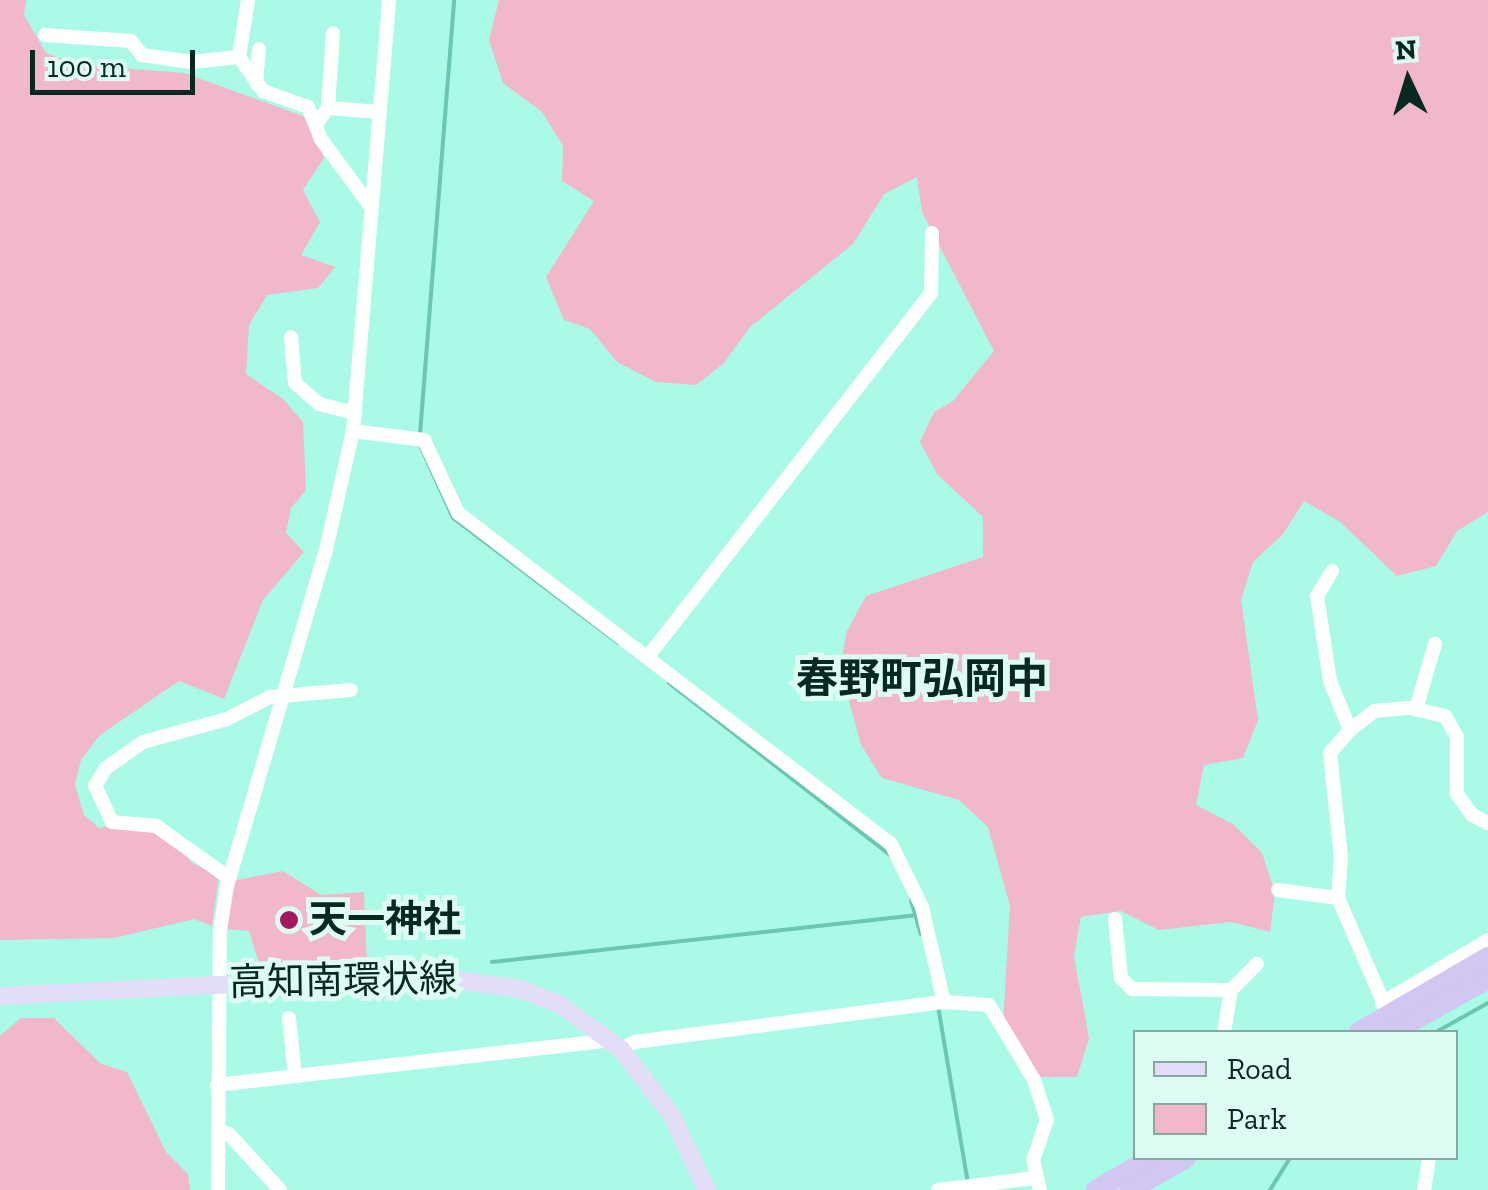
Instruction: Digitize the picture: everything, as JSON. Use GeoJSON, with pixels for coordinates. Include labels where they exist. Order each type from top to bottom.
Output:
{"type":"FeatureCollection","features":[{"type":"Feature","properties":{"kind":"highway"},"geometry":{"type":"LineString","coordinates":[[1392,1023],[1488,957]]}},
{"type":"Feature","properties":{"kind":"highway"},"geometry":{"type":"LineString","coordinates":[[1366,1030],[1392,1023],[1488,978]]}},
{"type":"Feature","properties":{"kind":"highway"},"geometry":{"type":"LineString","coordinates":[[1096,1190],[1147,1160]]}},
{"type":"Feature","properties":{"kind":"highway"},"geometry":{"type":"LineString","coordinates":[[1138,1188],[1183,1160]]}},
{"type":"Feature","properties":{"kind":"main road","name":"高知南環状線"},"geometry":{"type":"LineString","coordinates":[[0,996],[217,984],[475,978],[558,1004],[615,1044],[654,1088],[706,1190]]}},
{"type":"Feature","properties":{"kind":"street"},"geometry":{"type":"LineString","coordinates":[[248,0],[239,57],[256,84],[308,107],[370,207]]}},
{"type":"Feature","properties":{"kind":"street"},"geometry":{"type":"LineString","coordinates":[[218,1190],[217,984],[229,878],[325,554],[353,432],[389,0]]}},
{"type":"Feature","properties":{"kind":"street"},"geometry":{"type":"LineString","coordinates":[[316,124],[328,108],[333,33]]}},
{"type":"Feature","properties":{"kind":"street"},"geometry":{"type":"LineString","coordinates":[[45,35],[130,41],[142,54],[192,62],[239,57]]}},
{"type":"Feature","properties":{"kind":"street"},"geometry":{"type":"LineString","coordinates":[[256,84],[260,49]]}},
{"type":"Feature","properties":{"kind":"street"},"geometry":{"type":"LineString","coordinates":[[328,108],[379,112]]}},
{"type":"Feature","properties":{"kind":"street"},"geometry":{"type":"LineString","coordinates":[[650,654],[931,293],[932,233]]}},
{"type":"Feature","properties":{"kind":"street"},"geometry":{"type":"LineString","coordinates":[[291,337],[296,382],[319,404],[355,413]]}},
{"type":"Feature","properties":{"kind":"street"},"geometry":{"type":"LineString","coordinates":[[353,432],[419,440],[458,513],[650,654],[891,844],[922,907],[939,1002]]}},
{"type":"Feature","properties":{"kind":"street"},"geometry":{"type":"LineString","coordinates":[[1332,571],[1317,596],[1330,681],[1350,730]]}},
{"type":"Feature","properties":{"kind":"street"},"geometry":{"type":"LineString","coordinates":[[1416,709],[1435,644]]}},
{"type":"Feature","properties":{"kind":"street"},"geometry":{"type":"LineString","coordinates":[[229,878],[156,826],[112,822],[95,786],[106,768],[144,742],[280,696],[351,690]]}},
{"type":"Feature","properties":{"kind":"street"},"geometry":{"type":"LineString","coordinates":[[1488,823],[1472,815],[1457,794],[1455,726],[1445,716],[1416,709],[1374,711],[1350,730],[1330,754],[1341,858],[1338,898],[1392,1023],[1488,940]]}},
{"type":"Feature","properties":{"kind":"street"},"geometry":{"type":"LineString","coordinates":[[1278,890],[1338,898]]}},
{"type":"Feature","properties":{"kind":"street"},"geometry":{"type":"LineString","coordinates":[[1115,919],[1125,985],[1231,990]]}},
{"type":"Feature","properties":{"kind":"street"},"geometry":{"type":"LineString","coordinates":[[1224,1030],[1231,990],[1258,964]]}},
{"type":"Feature","properties":{"kind":"street"},"geometry":{"type":"LineString","coordinates":[[217,1085],[635,1042],[939,1002],[993,1008],[1034,1080],[1047,1120],[1037,1184],[938,1190]]}},
{"type":"Feature","properties":{"kind":"street"},"geometry":{"type":"LineString","coordinates":[[289,1018],[295,1076]]}},
{"type":"Feature","properties":{"kind":"street"},"geometry":{"type":"LineString","coordinates":[[218,1131],[229,1134],[280,1190]]}},
{"type":"Feature","properties":{"kind":"street"},"geometry":{"type":"LineString","coordinates":[[1138,1188],[1149,1160]]}},
{"type":"Feature","properties":{"kind":"street"},"geometry":{"type":"LineString","coordinates":[[1424,1190],[1429,1160]]}},
{"type":"Feature","properties":{"kind":"green space"},"geometry":{"type":"Polygon","coordinates":[[[0,0],[26,0],[24,15],[46,53],[82,65],[184,73],[306,117],[324,158],[303,190],[320,222],[301,255],[335,267],[318,288],[267,295],[249,325],[246,374],[283,399],[303,422],[306,490],[291,508],[286,533],[304,552],[263,600],[224,699],[179,681],[100,735],[81,760],[75,784],[84,815],[99,828],[133,822],[170,833],[192,863],[219,875],[212,926],[194,919],[114,938],[0,940],[0,0]]]}},
{"type":"Feature","properties":{"kind":"green space"},"geometry":{"type":"Polygon","coordinates":[[[499,0],[1488,0],[1488,512],[1457,531],[1436,566],[1397,576],[1339,521],[1304,501],[1283,534],[1253,562],[1241,600],[1258,720],[1243,758],[1204,765],[1196,805],[1233,824],[1262,853],[1275,892],[1270,932],[1231,922],[1159,930],[1121,911],[1081,917],[1074,956],[1089,1038],[1077,1077],[1040,1077],[1003,1024],[1010,906],[988,827],[959,800],[882,778],[861,745],[840,668],[847,631],[866,596],[983,557],[983,517],[937,474],[920,442],[934,412],[953,401],[994,351],[922,212],[917,177],[884,194],[853,244],[750,327],[724,363],[696,385],[656,382],[617,362],[590,329],[564,320],[546,277],[594,201],[562,181],[563,146],[542,112],[503,83],[489,40],[499,0]]]}},
{"type":"Feature","properties":{"kind":"green space"},"geometry":{"type":"Polygon","coordinates":[[[283,871],[321,895],[364,892],[367,962],[285,970],[260,966],[249,931],[224,929],[231,881],[283,871]]]}},
{"type":"Feature","properties":{"kind":"green space"},"geometry":{"type":"Polygon","coordinates":[[[21,1018],[54,1018],[101,1064],[127,1072],[166,1152],[188,1174],[190,1190],[0,1190],[0,1036],[21,1018]]]}},
{"type":"Feature","properties":{"kind":"waterway"},"geometry":{"type":"LineString","coordinates":[[420,434],[454,0]]}},
{"type":"Feature","properties":{"kind":"waterway"},"geometry":{"type":"LineString","coordinates":[[419,443],[453,518],[618,643]]}},
{"type":"Feature","properties":{"kind":"waterway"},"geometry":{"type":"LineString","coordinates":[[669,683],[890,855]]}},
{"type":"Feature","properties":{"kind":"waterway"},"geometry":{"type":"LineString","coordinates":[[911,900],[921,934]]}},
{"type":"Feature","properties":{"kind":"waterway"},"geometry":{"type":"LineString","coordinates":[[492,962],[915,915]]}},
{"type":"Feature","properties":{"kind":"waterway"},"geometry":{"type":"LineString","coordinates":[[1440,1030],[1488,1003]]}},
{"type":"Feature","properties":{"kind":"waterway"},"geometry":{"type":"LineString","coordinates":[[938,1006],[968,1184]]}},
{"type":"Feature","properties":{"kind":"waterway"},"geometry":{"type":"LineString","coordinates":[[1270,1190],[1289,1160]]}},
{"type":"Feature","properties":{"kind":"place","name":"天一神社"},"geometry":{"type":"Point","coordinates":[289,920]}},
{"type":"Feature","properties":{"kind":"district","name":"春野町弘岡中"},"geometry":{"type":"Point","coordinates":[922,679]}}]}
